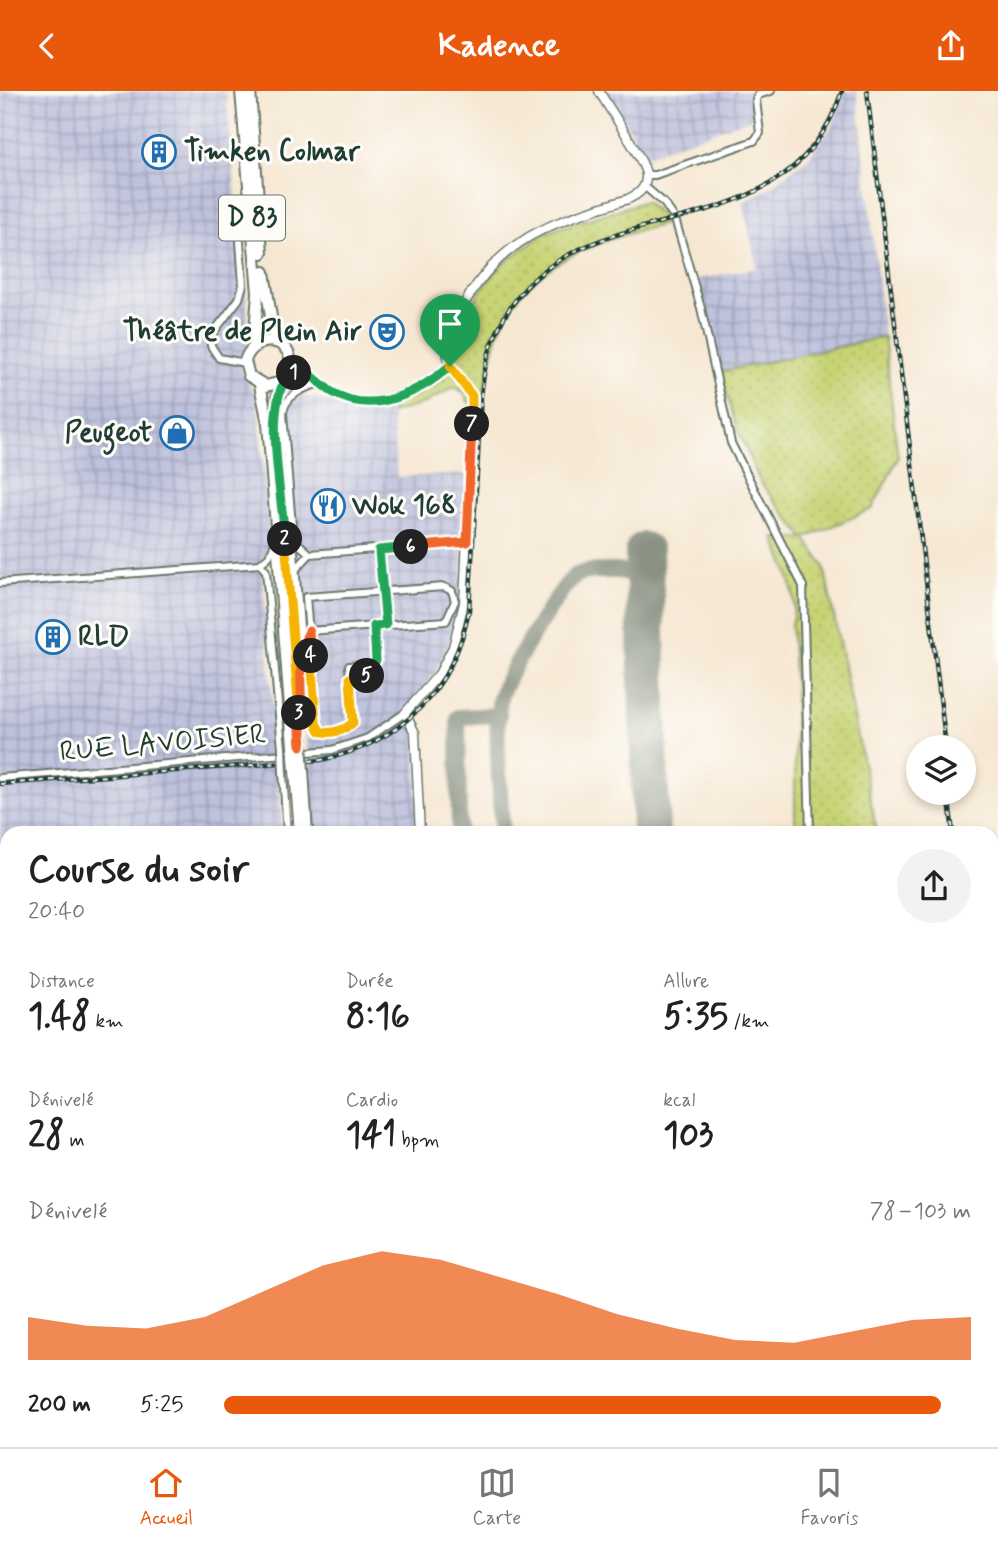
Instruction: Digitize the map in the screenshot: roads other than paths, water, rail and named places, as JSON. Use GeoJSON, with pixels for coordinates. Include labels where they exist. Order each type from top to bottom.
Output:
{"type":"FeatureCollection","features":[{"type":"Feature","properties":{"kind":"main road","name":"D 83"},"geometry":{"type":"LineString","coordinates":[[241,91],[258,293],[254,345]]}},
{"type":"Feature","properties":{"kind":"main road","name":"D 83"},"geometry":{"type":"LineString","coordinates":[[250,91],[264,273],[275,342]]}},
{"type":"Feature","properties":{"kind":"main road"},"geometry":{"type":"LineString","coordinates":[[285,378],[271,386],[260,385],[249,376],[245,363],[254,345],[264,341],[275,342],[285,349],[290,360],[276,422],[292,747]]}},
{"type":"Feature","properties":{"kind":"main road"},"geometry":{"type":"LineString","coordinates":[[260,385],[268,423],[299,826]]}},
{"type":"Feature","properties":{"kind":"main road"},"geometry":{"type":"LineString","coordinates":[[294,771],[306,826]]}},
{"type":"Feature","properties":{"kind":"street"},"geometry":{"type":"LineString","coordinates":[[420,826],[415,733],[405,713],[439,674],[453,646],[464,603],[473,403],[468,389],[450,366],[448,353],[459,314],[477,281],[494,262],[551,223],[628,199],[639,194],[644,186],[646,175],[599,91]]}},
{"type":"Feature","properties":{"kind":"street"},"geometry":{"type":"LineString","coordinates":[[646,175],[655,175],[754,141],[760,133],[756,100],[758,96],[771,91]]}},
{"type":"Feature","properties":{"kind":"street"},"geometry":{"type":"LineString","coordinates":[[644,186],[664,203],[675,219],[701,308],[731,443],[803,586],[810,826]]}},
{"type":"Feature","properties":{"kind":"street"},"geometry":{"type":"LineString","coordinates":[[237,197],[243,285],[239,299],[210,337],[211,346],[219,358],[245,363]]}},
{"type":"Feature","properties":{"kind":"street"},"geometry":{"type":"LineString","coordinates":[[290,360],[344,397],[369,401],[386,400],[415,391],[450,366]]}},
{"type":"Feature","properties":{"kind":"street"},"geometry":{"type":"LineString","coordinates":[[285,378],[306,372]]}},
{"type":"Feature","properties":{"kind":"street"},"geometry":{"type":"LineString","coordinates":[[292,747],[305,720],[284,403],[294,395],[320,383]]}},
{"type":"Feature","properties":{"kind":"street"},"geometry":{"type":"LineString","coordinates":[[292,538],[310,554],[467,542]]}},
{"type":"Feature","properties":{"kind":"street"},"geometry":{"type":"LineString","coordinates":[[0,583],[260,564],[269,556],[277,539]]}},
{"type":"Feature","properties":{"kind":"street"},"geometry":{"type":"LineString","coordinates":[[379,550],[386,625]]}},
{"type":"Feature","properties":{"kind":"street"},"geometry":{"type":"LineString","coordinates":[[295,571],[310,554]]}},
{"type":"Feature","properties":{"kind":"street"},"geometry":{"type":"LineString","coordinates":[[260,564],[266,571],[292,747],[294,771],[288,826]]}},
{"type":"Feature","properties":{"kind":"street"},"geometry":{"type":"LineString","coordinates":[[309,631],[386,625],[446,621],[455,601],[452,591],[444,587],[306,597],[316,723],[320,731],[328,733],[353,723],[349,666],[371,664],[376,660],[374,626]]}},
{"type":"Feature","properties":{"kind":"street"},"geometry":{"type":"LineString","coordinates":[[299,618],[309,631]]}},
{"type":"Feature","properties":{"kind":"street"},"geometry":{"type":"LineString","coordinates":[[302,652],[309,631]]}},
{"type":"Feature","properties":{"kind":"street"},"geometry":{"type":"LineString","coordinates":[[350,678],[368,675],[372,672],[371,664]]}},
{"type":"Feature","properties":{"kind":"street","name":"RUE LAVOISIER"},"geometry":{"type":"LineString","coordinates":[[0,778],[332,750],[368,738],[405,713]]}},
{"type":"Feature","properties":{"kind":"railway"},"geometry":{"type":"LineString","coordinates":[[0,784],[321,760],[349,752],[399,727],[419,709],[436,688],[451,665],[462,639],[469,610],[480,412],[485,369],[493,341],[525,289],[568,255],[617,234],[723,205],[772,182],[813,147],[842,91]]}},
{"type":"Feature","properties":{"kind":"railway"},"geometry":{"type":"LineString","coordinates":[[867,91],[945,735]]}},
{"type":"Feature","properties":{"kind":"railway"},"geometry":{"type":"LineString","coordinates":[[950,805],[952,826]]}},
{"type":"Feature","properties":{"kind":"place","name":"Timken Colmar"},"geometry":{"type":"Point","coordinates":[159,152]}},
{"type":"Feature","properties":{"kind":"place","name":"Théâtre de Plein Air"},"geometry":{"type":"Point","coordinates":[387,332]}},
{"type":"Feature","properties":{"kind":"place","name":"Peugeot"},"geometry":{"type":"Point","coordinates":[177,433]}},
{"type":"Feature","properties":{"kind":"place","name":"Wok 168"},"geometry":{"type":"Point","coordinates":[328,506]}},
{"type":"Feature","properties":{"kind":"place","name":"RLD"},"geometry":{"type":"Point","coordinates":[53,637]}}]}
